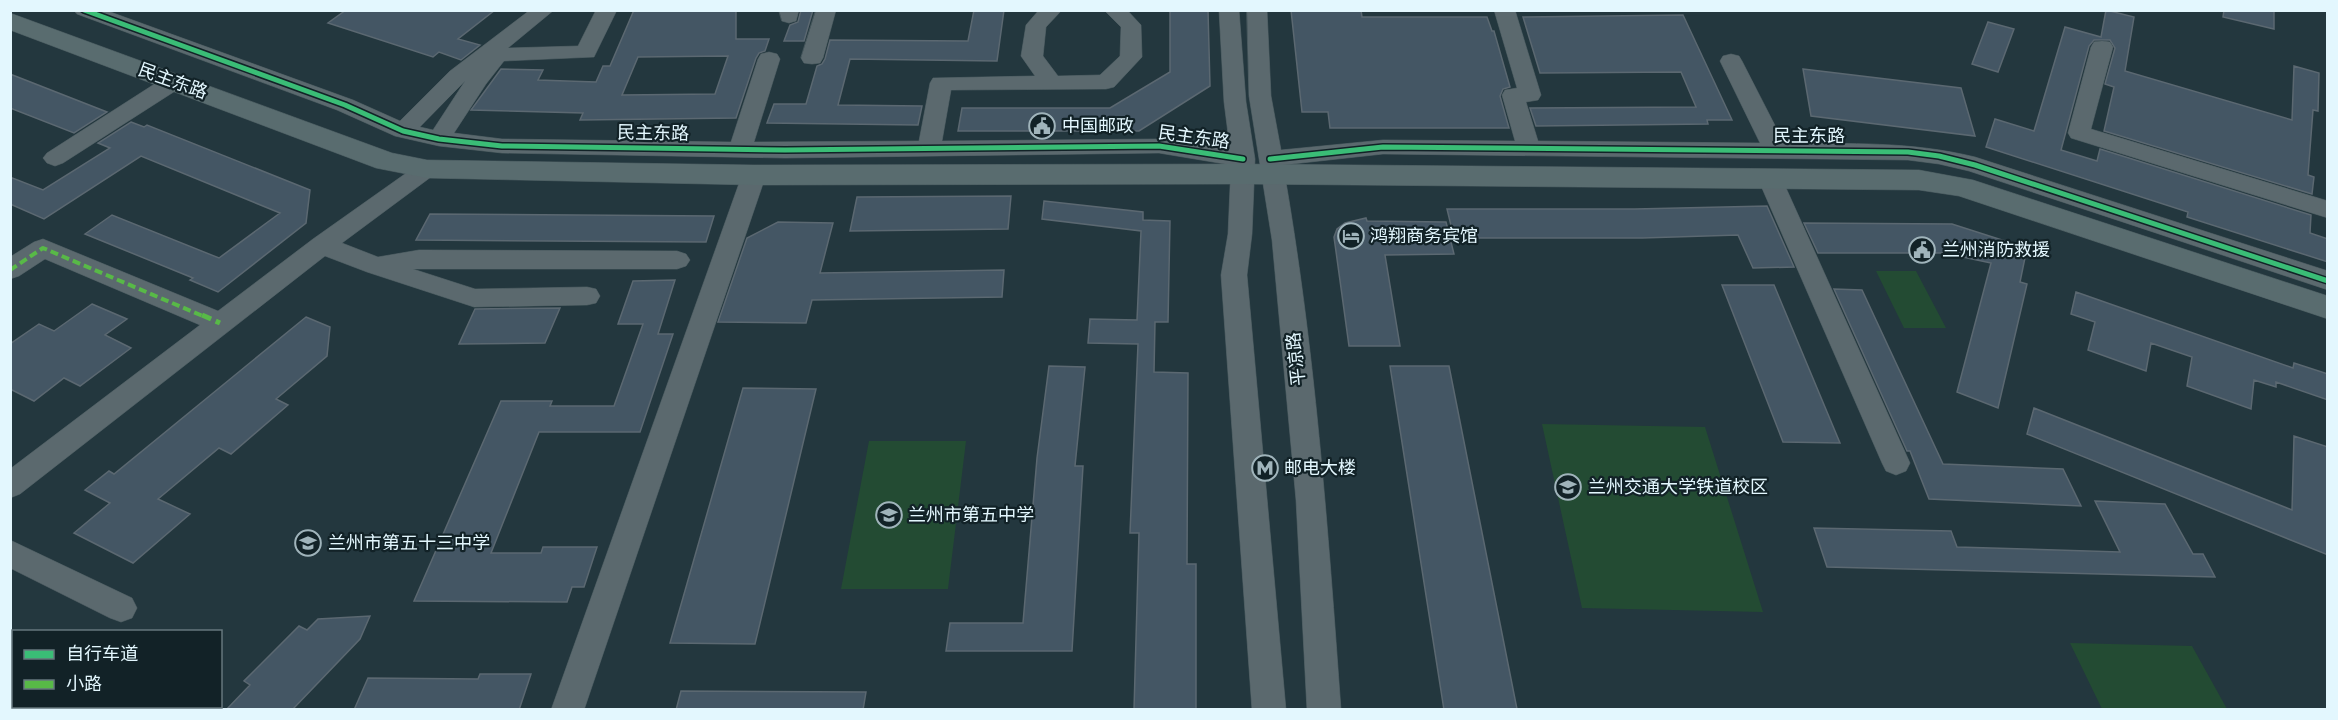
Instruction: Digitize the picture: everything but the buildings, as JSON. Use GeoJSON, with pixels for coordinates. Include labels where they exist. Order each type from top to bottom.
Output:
{"type":"FeatureCollection","features":[{"type":"Feature","properties":{"kind":"main road","name":"民主东路"},"geometry":{"type":"LineString","coordinates":[[29,10],[334,113],[401,151],[452,158],[1258,167],[1915,168],[1968,178],[2328,295]]}},
{"type":"Feature","properties":{"kind":"main road","name":"民主东路"},"geometry":{"type":"LineString","coordinates":[[10,21],[386,161],[427,169],[754,175],[1258,167],[1773,165],[1952,185],[2328,308]]}},
{"type":"Feature","properties":{"kind":"street","name":"民主东路"},"geometry":{"type":"LineString","coordinates":[[84,10],[334,113],[439,139],[502,146],[740,149],[1159,146],[1258,167],[1383,147],[1529,149],[1773,165],[1908,152],[1939,156],[1975,165],[2328,281]]}},
{"type":"Feature","properties":{"kind":"street"},"geometry":{"type":"LineString","coordinates":[[403,130],[458,76],[544,10]]}},
{"type":"Feature","properties":{"kind":"street"},"geometry":{"type":"LineString","coordinates":[[439,139],[477,80],[498,55],[586,52],[607,10]]}},
{"type":"Feature","properties":{"kind":"street"},"geometry":{"type":"LineString","coordinates":[[812,58],[826,10]]}},
{"type":"Feature","properties":{"kind":"street"},"geometry":{"type":"LineString","coordinates":[[1051,82],[1032,56],[1035,25],[1052,10]]}},
{"type":"Feature","properties":{"kind":"street"},"geometry":{"type":"LineString","coordinates":[[929,149],[940,83],[1106,82],[1131,57],[1131,25],[1114,10]]}},
{"type":"Feature","properties":{"kind":"street","name":"平凉路"},"geometry":{"type":"LineString","coordinates":[[1229,10],[1235,102],[1284,240],[1311,500],[1324,710]]}},
{"type":"Feature","properties":{"kind":"street","name":"平凉路"},"geometry":{"type":"LineString","coordinates":[[1257,10],[1260,96],[1258,167],[1240,234],[1234,275],[1269,710]]}},
{"type":"Feature","properties":{"kind":"street"},"geometry":{"type":"LineString","coordinates":[[1504,10],[1530,95],[1514,95],[1529,149]]}},
{"type":"Feature","properties":{"kind":"street"},"geometry":{"type":"LineString","coordinates":[[2102,47],[2079,133],[2328,210]]}},
{"type":"Feature","properties":{"kind":"street"},"geometry":{"type":"LineString","coordinates":[[740,149],[769,59]]}},
{"type":"Feature","properties":{"kind":"street"},"geometry":{"type":"LineString","coordinates":[[1731,61],[1896,463]]}},
{"type":"Feature","properties":{"kind":"street"},"geometry":{"type":"LineString","coordinates":[[55,158],[175,81]]}},
{"type":"Feature","properties":{"kind":"street"},"geometry":{"type":"LineString","coordinates":[[10,486],[321,245],[427,169]]}},
{"type":"Feature","properties":{"kind":"street"},"geometry":{"type":"LineString","coordinates":[[567,710],[754,175]]}},
{"type":"Feature","properties":{"kind":"street"},"geometry":{"type":"LineString","coordinates":[[321,245],[376,266],[474,298],[587,296]]}},
{"type":"Feature","properties":{"kind":"street"},"geometry":{"type":"LineString","coordinates":[[10,270],[43,248],[220,322]]}},
{"type":"Feature","properties":{"kind":"street"},"geometry":{"type":"LineString","coordinates":[[376,266],[419,259],[677,260]]}},
{"type":"Feature","properties":{"kind":"street"},"geometry":{"type":"LineString","coordinates":[[10,553],[121,609]]}},
{"type":"Feature","properties":{"kind":"green space"},"geometry":{"type":"Polygon","coordinates":[[[1876,271],[1916,271],[1946,328],[1904,328],[1876,271]]]}},
{"type":"Feature","properties":{"kind":"green space"},"geometry":{"type":"Polygon","coordinates":[[[1542,424],[1705,427],[1763,612],[1582,608],[1542,424]]]}},
{"type":"Feature","properties":{"kind":"green space"},"geometry":{"type":"Polygon","coordinates":[[[869,441],[966,441],[948,589],[841,589],[869,441]]]}},
{"type":"Feature","properties":{"kind":"green space"},"geometry":{"type":"Polygon","coordinates":[[[2070,643],[2192,646],[2227,709],[2102,709],[2070,643]]]}},
{"type":"Feature","properties":{"kind":"marked path"},"geometry":{"type":"LineString","coordinates":[[10,270],[43,248],[220,323]]}},
{"type":"Feature","properties":{"kind":"cycle path"},"geometry":{"type":"LineString","coordinates":[[84,10],[345,105],[403,131],[439,139],[502,146],[785,150],[1159,146],[1243,159]]}},
{"type":"Feature","properties":{"kind":"cycle path"},"geometry":{"type":"LineString","coordinates":[[1270,159],[1383,147],[1908,152],[1939,156],[1975,165],[2328,281]]}},
{"type":"Feature","properties":{"kind":"place","name":"中国邮政"},"geometry":{"type":"Point","coordinates":[1042,126]}},
{"type":"Feature","properties":{"kind":"place","name":"鸿翔商务宾馆"},"geometry":{"type":"Point","coordinates":[1351,236]}},
{"type":"Feature","properties":{"kind":"place","name":"兰州消防救援"},"geometry":{"type":"Point","coordinates":[1922,250]}},
{"type":"Feature","properties":{"kind":"place","name":"邮电大楼"},"geometry":{"type":"Point","coordinates":[1265,468]}},
{"type":"Feature","properties":{"kind":"place","name":"兰州交通大学铁道校区"},"geometry":{"type":"Point","coordinates":[1568,487]}},
{"type":"Feature","properties":{"kind":"place","name":"兰州市第五中学"},"geometry":{"type":"Point","coordinates":[889,515]}},
{"type":"Feature","properties":{"kind":"place","name":"兰州市第五十三中学"},"geometry":{"type":"Point","coordinates":[308,543]}}]}
